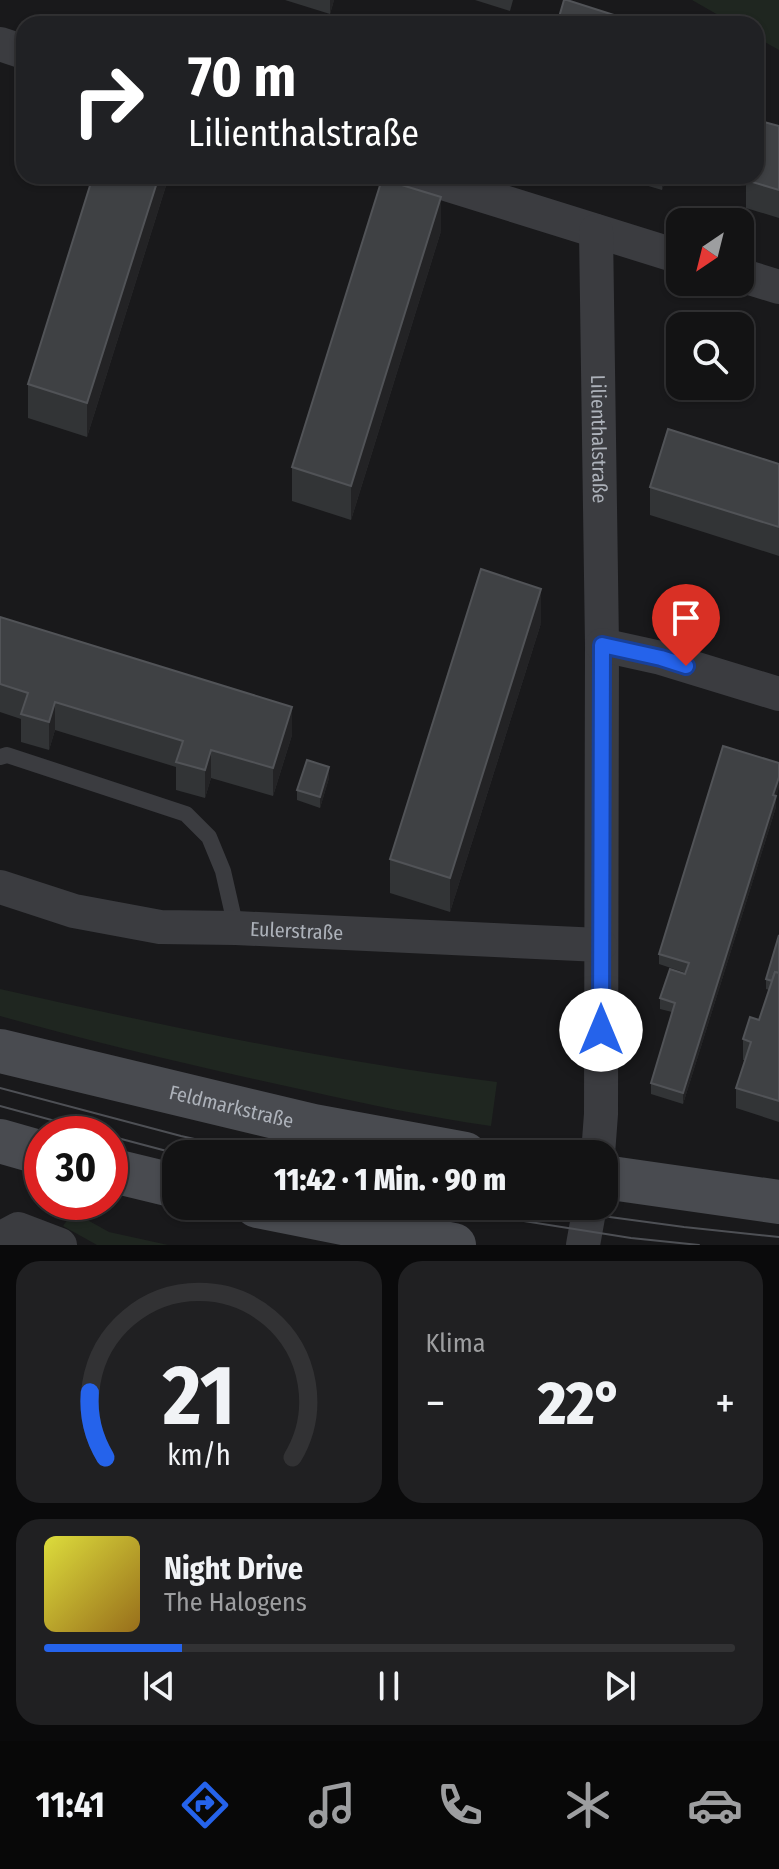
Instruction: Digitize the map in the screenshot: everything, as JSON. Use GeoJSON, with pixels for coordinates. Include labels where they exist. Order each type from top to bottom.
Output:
{"type":"FeatureCollection","features":[{"type":"Feature","properties":{"kind":"main road","name":"Feldmarkstraße"},"geometry":{"type":"LineString","coordinates":[[0,1051],[313,1126],[389,1140]]}},
{"type":"Feature","properties":{"kind":"main road"},"geometry":{"type":"LineString","coordinates":[[0,1141],[24,1148]]}},
{"type":"Feature","properties":{"kind":"main road"},"geometry":{"type":"LineString","coordinates":[[128,1174],[162,1183]]}},
{"type":"Feature","properties":{"kind":"main road"},"geometry":{"type":"LineString","coordinates":[[618,1179],[779,1202]]}},
{"type":"Feature","properties":{"kind":"main road"},"geometry":{"type":"LineString","coordinates":[[328,1220],[454,1245]]}},
{"type":"Feature","properties":{"kind":"street"},"geometry":{"type":"LineString","coordinates":[[446,184],[666,253]]}},
{"type":"Feature","properties":{"kind":"street","name":"Lilienthalstraße"},"geometry":{"type":"LineString","coordinates":[[596,231],[602,645],[599,1140]]}},
{"type":"Feature","properties":{"kind":"street"},"geometry":{"type":"LineString","coordinates":[[754,279],[779,287]]}},
{"type":"Feature","properties":{"kind":"street"},"geometry":{"type":"LineString","coordinates":[[602,645],[661,658],[779,694]]}},
{"type":"Feature","properties":{"kind":"street","name":"Eulerstraße"},"geometry":{"type":"LineString","coordinates":[[0,887],[74,911],[160,927],[600,945]]}},
{"type":"Feature","properties":{"kind":"street"},"geometry":{"type":"LineString","coordinates":[[583,1245],[587,1220]]}},
{"type":"Feature","properties":{"kind":"street"},"geometry":{"type":"LineString","coordinates":[[0,1239],[18,1229],[56,1243]]}},
{"type":"Feature","properties":{"kind":"lane"},"geometry":{"type":"LineString","coordinates":[[0,757],[7,755],[186,814],[209,837],[214,848],[223,871],[236,928]]}},
{"type":"Feature","properties":{"kind":"shaded area"},"geometry":{"type":"Polygon","coordinates":[[[692,0],[779,0],[779,50],[764,42],[764,16],[720,16],[692,0]]]}},
{"type":"Feature","properties":{"kind":"shaded area"},"geometry":{"type":"Polygon","coordinates":[[[0,989],[247,1042],[497,1082],[491,1126],[266,1082],[0,1016],[0,989]]]}},
{"type":"Feature","properties":{"kind":"shaded area"},"geometry":{"type":"Polygon","coordinates":[[[67,1220],[87,1220],[109,1232],[168,1245],[97,1245],[63,1226],[67,1220]]]}},
{"type":"Feature","properties":{"kind":"building"},"geometry":{"type":"Polygon","coordinates":[[[564,0],[567,0],[617,16],[559,16],[564,0]]]}},
{"type":"Feature","properties":{"kind":"building"},"geometry":{"type":"Polygon","coordinates":[[[764,122],[779,126],[779,190],[759,184],[764,184],[764,122]]]}},
{"type":"Feature","properties":{"kind":"building"},"geometry":{"type":"Polygon","coordinates":[[[90,184],[156,184],[87,403],[28,384],[90,184]]]}},
{"type":"Feature","properties":{"kind":"building"},"geometry":{"type":"Polygon","coordinates":[[[380,184],[398,184],[441,197],[351,486],[292,467],[380,184]]]}},
{"type":"Feature","properties":{"kind":"building"},"geometry":{"type":"Polygon","coordinates":[[[668,429],[779,464],[779,527],[650,487],[668,429]]]}},
{"type":"Feature","properties":{"kind":"building"},"geometry":{"type":"Polygon","coordinates":[[[481,569],[541,589],[450,878],[390,859],[481,569]]]}},
{"type":"Feature","properties":{"kind":"building"},"geometry":{"type":"Polygon","coordinates":[[[0,617],[292,707],[273,768],[211,750],[205,770],[176,762],[183,741],[55,702],[49,722],[21,714],[28,693],[0,684],[0,617]]]}},
{"type":"Feature","properties":{"kind":"building"},"geometry":{"type":"Polygon","coordinates":[[[723,746],[779,763],[779,777],[773,795],[776,796],[683,1093],[651,1083],[675,1003],[660,998],[670,969],[685,974],[689,963],[659,954],[723,746]]]}},
{"type":"Feature","properties":{"kind":"building"},"geometry":{"type":"Polygon","coordinates":[[[307,760],[329,767],[320,797],[297,790],[307,760]]]}},
{"type":"Feature","properties":{"kind":"building"},"geometry":{"type":"Polygon","coordinates":[[[779,935],[779,973],[775,972],[772,981],[766,979],[779,935]]]}},
{"type":"Feature","properties":{"kind":"building"},"geometry":{"type":"Polygon","coordinates":[[[775,972],[779,973],[779,1101],[736,1088],[751,1042],[743,1039],[750,1017],[759,1020],[775,972]]]}},
{"type":"Feature","properties":{"kind":"tram line"},"geometry":{"type":"LineString","coordinates":[[0,1088],[199,1140]]}},
{"type":"Feature","properties":{"kind":"tram line"},"geometry":{"type":"LineString","coordinates":[[0,1106],[37,1116]]}},
{"type":"Feature","properties":{"kind":"tram line"},"geometry":{"type":"LineString","coordinates":[[128,1141],[162,1150]]}},
{"type":"Feature","properties":{"kind":"tram line"},"geometry":{"type":"LineString","coordinates":[[618,1218],[779,1237]]}},
{"type":"Feature","properties":{"kind":"tram line"},"geometry":{"type":"LineString","coordinates":[[518,1220],[699,1245]]}},
{"type":"Feature","properties":{"kind":"route"},"geometry":{"type":"LineString","coordinates":[[601,1030],[602,645],[686,666]]}}]}
